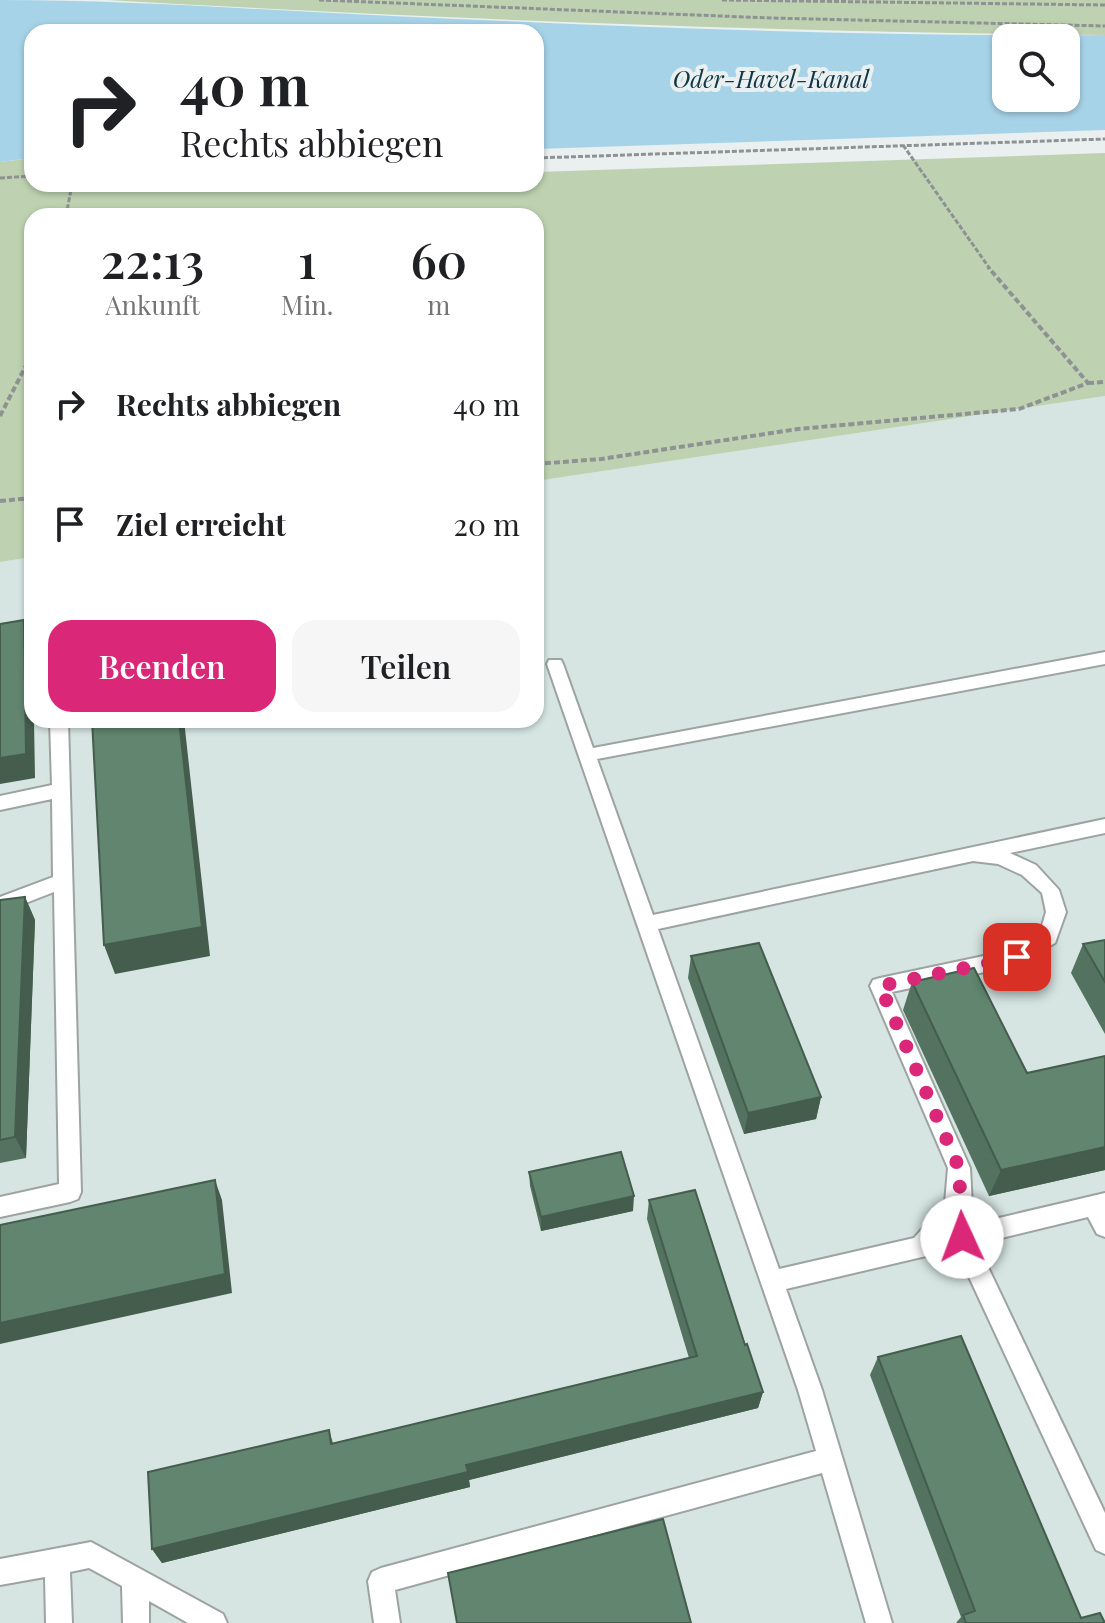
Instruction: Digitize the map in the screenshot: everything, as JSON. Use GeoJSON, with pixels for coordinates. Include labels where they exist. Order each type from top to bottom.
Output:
{"type":"FeatureCollection","features":[{"type":"Feature","properties":{"kind":"lane"},"geometry":{"type":"LineString","coordinates":[[587,755],[1105,658]]}},
{"type":"Feature","properties":{"kind":"lane"},"geometry":{"type":"LineString","coordinates":[[555,664],[810,1390],[879,1623]]}},
{"type":"Feature","properties":{"kind":"lane"},"geometry":{"type":"LineString","coordinates":[[0,1207],[70,1192],[59,728]]}},
{"type":"Feature","properties":{"kind":"lane"},"geometry":{"type":"LineString","coordinates":[[0,803],[61,790]]}},
{"type":"Feature","properties":{"kind":"lane"},"geometry":{"type":"LineString","coordinates":[[646,924],[1105,826]]}},
{"type":"Feature","properties":{"kind":"lane"},"geometry":{"type":"LineString","coordinates":[[972,854],[1001,857],[1029,870],[1050,890],[1056,912],[1048,937],[1017,957],[880,986],[959,1168],[962,1237],[1105,1541]]}},
{"type":"Feature","properties":{"kind":"lane"},"geometry":{"type":"LineString","coordinates":[[0,905],[63,881]]}},
{"type":"Feature","properties":{"kind":"lane"},"geometry":{"type":"LineString","coordinates":[[921,1246],[941,1228],[961,1192]]}},
{"type":"Feature","properties":{"kind":"lane"},"geometry":{"type":"LineString","coordinates":[[771,1282],[1099,1204],[1105,1227]]}},
{"type":"Feature","properties":{"kind":"lane"},"geometry":{"type":"LineString","coordinates":[[387,1623],[381,1581],[830,1459]]}},
{"type":"Feature","properties":{"kind":"lane"},"geometry":{"type":"LineString","coordinates":[[0,1572],[91,1555],[214,1623]]}},
{"type":"Feature","properties":{"kind":"lane"},"geometry":{"type":"LineString","coordinates":[[57,1561],[59,1623]]}},
{"type":"Feature","properties":{"kind":"lane"},"geometry":{"type":"LineString","coordinates":[[135,1579],[136,1623]]}},
{"type":"Feature","properties":{"kind":"path"},"geometry":{"type":"LineString","coordinates":[[319,0],[771,18],[1105,26]]}},
{"type":"Feature","properties":{"kind":"path"},"geometry":{"type":"LineString","coordinates":[[722,0],[1105,5]]}},
{"type":"Feature","properties":{"kind":"path"},"geometry":{"type":"LineString","coordinates":[[544,158],[1105,139]]}},
{"type":"Feature","properties":{"kind":"path"},"geometry":{"type":"LineString","coordinates":[[903,145],[975,252],[1088,383]]}},
{"type":"Feature","properties":{"kind":"path"},"geometry":{"type":"LineString","coordinates":[[0,179],[24,176]]}},
{"type":"Feature","properties":{"kind":"path"},"geometry":{"type":"LineString","coordinates":[[0,416],[24,370]]}},
{"type":"Feature","properties":{"kind":"path"},"geometry":{"type":"LineString","coordinates":[[544,463],[601,459],[798,429],[1019,409],[1088,383],[1105,382]]}},
{"type":"Feature","properties":{"kind":"path"},"geometry":{"type":"LineString","coordinates":[[0,501],[24,499]]}},
{"type":"Feature","properties":{"kind":"shaded area"},"geometry":{"type":"Polygon","coordinates":[[[1105,396],[1105,1623],[0,1623],[0,562],[24,558],[24,728],[544,728],[544,480],[1105,396]]]}},
{"type":"Feature","properties":{"kind":"green space"},"geometry":{"type":"Polygon","coordinates":[[[107,0],[1105,0],[1105,35],[1080,35],[1080,24],[992,24],[992,33],[606,24],[107,0]]]}},
{"type":"Feature","properties":{"kind":"green space"},"geometry":{"type":"Polygon","coordinates":[[[1105,153],[1105,396],[544,480],[544,208],[24,208],[24,558],[0,562],[0,162],[24,159],[24,192],[544,192],[544,172],[1105,153]]]}},
{"type":"Feature","properties":{"kind":"water","name":"Oder-Havel-Kanal"},"geometry":{"type":"Polygon","coordinates":[[[0,0],[147,3],[748,30],[992,34],[992,112],[1080,112],[1080,35],[1105,35],[1105,130],[544,149],[544,24],[24,24],[24,159],[0,162],[0,0]]]}},
{"type":"Feature","properties":{"kind":"building"},"geometry":{"type":"Polygon","coordinates":[[[24,620],[26,754],[0,758],[0,624],[24,620]]]}},
{"type":"Feature","properties":{"kind":"building"},"geometry":{"type":"Polygon","coordinates":[[[92,728],[180,728],[202,927],[104,945],[92,728]]]}},
{"type":"Feature","properties":{"kind":"building"},"geometry":{"type":"Polygon","coordinates":[[[25,897],[15,1137],[0,1140],[0,900],[25,897]]]}},
{"type":"Feature","properties":{"kind":"building"},"geometry":{"type":"Polygon","coordinates":[[[1105,940],[1105,982],[1083,944],[1105,940]]]}},
{"type":"Feature","properties":{"kind":"building"},"geometry":{"type":"Polygon","coordinates":[[[759,943],[821,1097],[748,1113],[691,956],[759,943]]]}},
{"type":"Feature","properties":{"kind":"building"},"geometry":{"type":"Polygon","coordinates":[[[974,968],[1027,1073],[1105,1056],[1105,1147],[1001,1170],[912,982],[974,968]]]}},
{"type":"Feature","properties":{"kind":"building"},"geometry":{"type":"Polygon","coordinates":[[[621,1152],[634,1196],[541,1217],[529,1172],[621,1152]]]}},
{"type":"Feature","properties":{"kind":"building"},"geometry":{"type":"Polygon","coordinates":[[[215,1180],[225,1274],[0,1323],[0,1225],[215,1180]]]}},
{"type":"Feature","properties":{"kind":"building"},"geometry":{"type":"Polygon","coordinates":[[[695,1190],[763,1392],[466,1465],[468,1472],[152,1549],[148,1472],[329,1430],[331,1444],[697,1356],[649,1200],[695,1190]]]}},
{"type":"Feature","properties":{"kind":"building"},"geometry":{"type":"Polygon","coordinates":[[[961,1336],[1081,1618],[1100,1613],[1105,1623],[966,1623],[963,1615],[975,1611],[878,1357],[961,1336]]]}},
{"type":"Feature","properties":{"kind":"building"},"geometry":{"type":"Polygon","coordinates":[[[663,1519],[691,1623],[457,1623],[448,1573],[663,1519]]]}},
{"type":"Feature","properties":{"kind":"route"},"geometry":{"type":"LineString","coordinates":[[962,1237],[959,1168],[880,986],[1017,957]]}}]}
